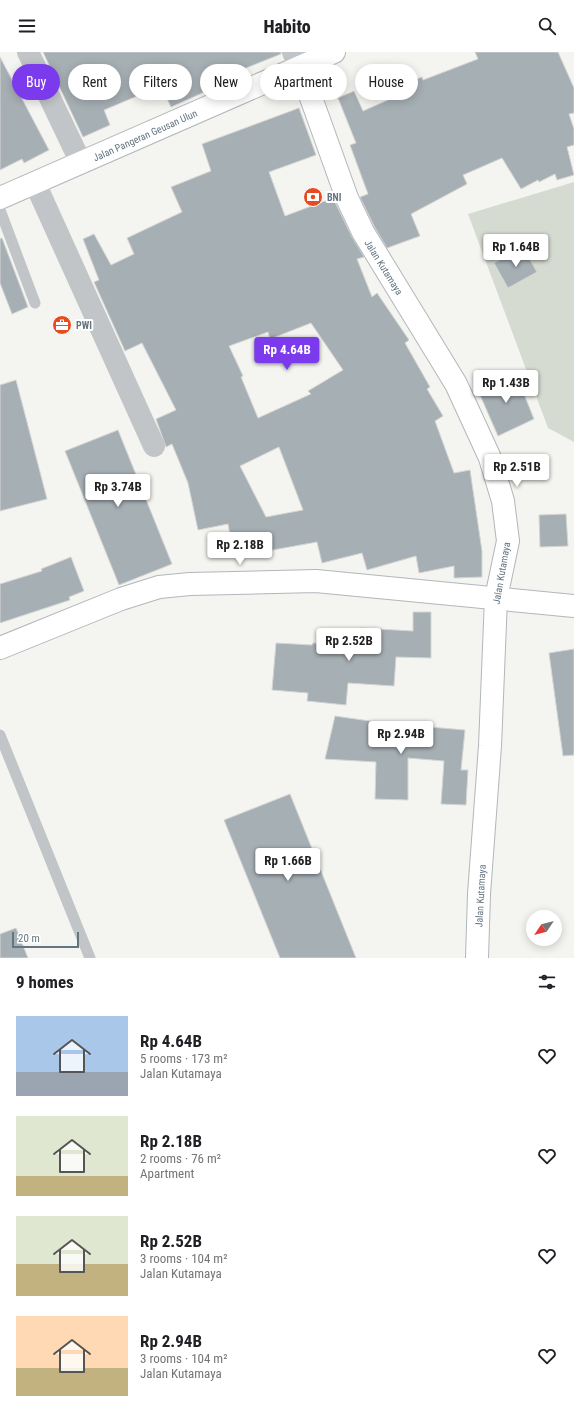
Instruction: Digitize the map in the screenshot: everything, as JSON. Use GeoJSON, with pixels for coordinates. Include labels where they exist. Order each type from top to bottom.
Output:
{"type":"FeatureCollection","features":[{"type":"Feature","properties":{"kind":"main road","name":"Jalan Pangeran Geusan Ulun"},"geometry":{"type":"LineString","coordinates":[[0,198],[81,163],[296,59],[334,52]]}},
{"type":"Feature","properties":{"kind":"main road","name":"Jalan Kutamaya"},"geometry":{"type":"LineString","coordinates":[[296,59],[347,198],[363,232],[456,384],[490,458],[503,501],[508,541],[496,598],[490,746],[479,894],[477,958]]}},
{"type":"Feature","properties":{"kind":"main road"},"geometry":{"type":"LineString","coordinates":[[0,648],[121,599],[167,586],[316,581],[574,606]]}},
{"type":"Feature","properties":{"kind":"street"},"geometry":{"type":"LineString","coordinates":[[28,52],[81,163]]}},
{"type":"Feature","properties":{"kind":"street"},"geometry":{"type":"LineString","coordinates":[[35,183],[154,446]]}},
{"type":"Feature","properties":{"kind":"lane"},"geometry":{"type":"LineString","coordinates":[[0,210],[35,303]]}},
{"type":"Feature","properties":{"kind":"lane"},"geometry":{"type":"LineString","coordinates":[[0,735],[90,958]]}},
{"type":"Feature","properties":{"kind":"shaded area"},"geometry":{"type":"Polygon","coordinates":[[[574,182],[574,442],[548,428],[468,214],[574,182]]]}},
{"type":"Feature","properties":{"kind":"building"},"geometry":{"type":"Polygon","coordinates":[[[43,52],[281,52],[281,54],[252,66],[252,64],[200,64],[200,94],[192,98],[192,64],[129,64],[129,99],[104,110],[110,125],[83,137],[60,88],[60,64],[49,64],[43,52]]]}},
{"type":"Feature","properties":{"kind":"building"},"geometry":{"type":"Polygon","coordinates":[[[475,52],[558,52],[574,88],[574,113],[569,114],[574,129],[574,145],[567,147],[574,175],[557,180],[555,174],[539,182],[538,180],[521,189],[502,158],[463,175],[467,184],[411,214],[420,236],[387,248],[360,197],[368,194],[350,145],[356,143],[339,100],[347,100],[347,94],[354,91],[355,100],[358,100],[363,111],[388,100],[418,100],[418,78],[422,77],[423,80],[478,59],[475,52]]]}},
{"type":"Feature","properties":{"kind":"building"},"geometry":{"type":"Polygon","coordinates":[[[0,57],[12,80],[12,100],[23,100],[49,150],[24,163],[22,159],[0,170],[0,57]]]}},
{"type":"Feature","properties":{"kind":"building"},"geometry":{"type":"Polygon","coordinates":[[[168,100],[187,100],[171,107],[168,100]]]}},
{"type":"Feature","properties":{"kind":"building"},"geometry":{"type":"Polygon","coordinates":[[[299,108],[316,155],[269,172],[285,216],[333,198],[352,237],[364,257],[357,259],[372,297],[377,293],[409,340],[405,343],[430,387],[427,389],[443,416],[435,421],[454,473],[470,470],[482,551],[482,577],[454,578],[454,566],[419,573],[416,556],[367,570],[362,553],[322,563],[317,542],[234,557],[228,524],[198,530],[188,483],[172,444],[166,447],[156,419],[176,410],[142,343],[125,351],[94,282],[99,280],[83,239],[94,234],[111,265],[134,254],[127,238],[182,212],[171,187],[211,171],[202,144],[299,108]],[[311,323],[270,339],[268,332],[229,346],[243,376],[241,377],[258,418],[311,394],[308,391],[343,370],[311,323]],[[279,447],[240,466],[266,517],[303,510],[279,447]]]}},
{"type":"Feature","properties":{"kind":"building"},"geometry":{"type":"Polygon","coordinates":[[[2,238],[28,307],[12,314],[0,283],[0,239],[2,238]]]}},
{"type":"Feature","properties":{"kind":"building"},"geometry":{"type":"Polygon","coordinates":[[[523,247],[537,272],[508,288],[494,263],[523,247]]]}},
{"type":"Feature","properties":{"kind":"building"},"geometry":{"type":"Polygon","coordinates":[[[515,372],[534,419],[498,436],[477,388],[515,372]]]}},
{"type":"Feature","properties":{"kind":"building"},"geometry":{"type":"Polygon","coordinates":[[[16,380],[47,499],[0,511],[0,385],[16,380]]]}},
{"type":"Feature","properties":{"kind":"building"},"geometry":{"type":"Polygon","coordinates":[[[118,430],[172,564],[119,585],[65,451],[118,430]]]}},
{"type":"Feature","properties":{"kind":"building"},"geometry":{"type":"Polygon","coordinates":[[[566,514],[568,546],[540,547],[539,515],[566,514]]]}},
{"type":"Feature","properties":{"kind":"building"},"geometry":{"type":"Polygon","coordinates":[[[71,557],[84,591],[69,597],[70,600],[0,623],[0,584],[42,571],[41,569],[71,557]]]}},
{"type":"Feature","properties":{"kind":"building"},"geometry":{"type":"Polygon","coordinates":[[[413,612],[431,612],[431,658],[396,657],[394,686],[348,683],[346,705],[307,701],[308,693],[272,690],[276,643],[312,645],[313,643],[359,647],[360,628],[413,631],[413,612]]]}},
{"type":"Feature","properties":{"kind":"building"},"geometry":{"type":"Polygon","coordinates":[[[574,649],[574,755],[563,756],[549,653],[574,649]]]}},
{"type":"Feature","properties":{"kind":"building"},"geometry":{"type":"Polygon","coordinates":[[[335,716],[418,728],[418,726],[465,730],[461,770],[468,770],[466,805],[441,804],[444,761],[408,758],[408,800],[375,799],[376,762],[325,759],[335,716]]]}},
{"type":"Feature","properties":{"kind":"building"},"geometry":{"type":"Polygon","coordinates":[[[290,794],[356,958],[280,958],[224,820],[290,794]]]}},
{"type":"Feature","properties":{"kind":"building"},"geometry":{"type":"Polygon","coordinates":[[[16,928],[28,958],[0,958],[0,934],[16,928]]]}},
{"type":"Feature","properties":{"kind":"place","name":"BNI"},"geometry":{"type":"Point","coordinates":[313,197]}},
{"type":"Feature","properties":{"kind":"place","name":"PWI"},"geometry":{"type":"Point","coordinates":[62,325]}}]}
